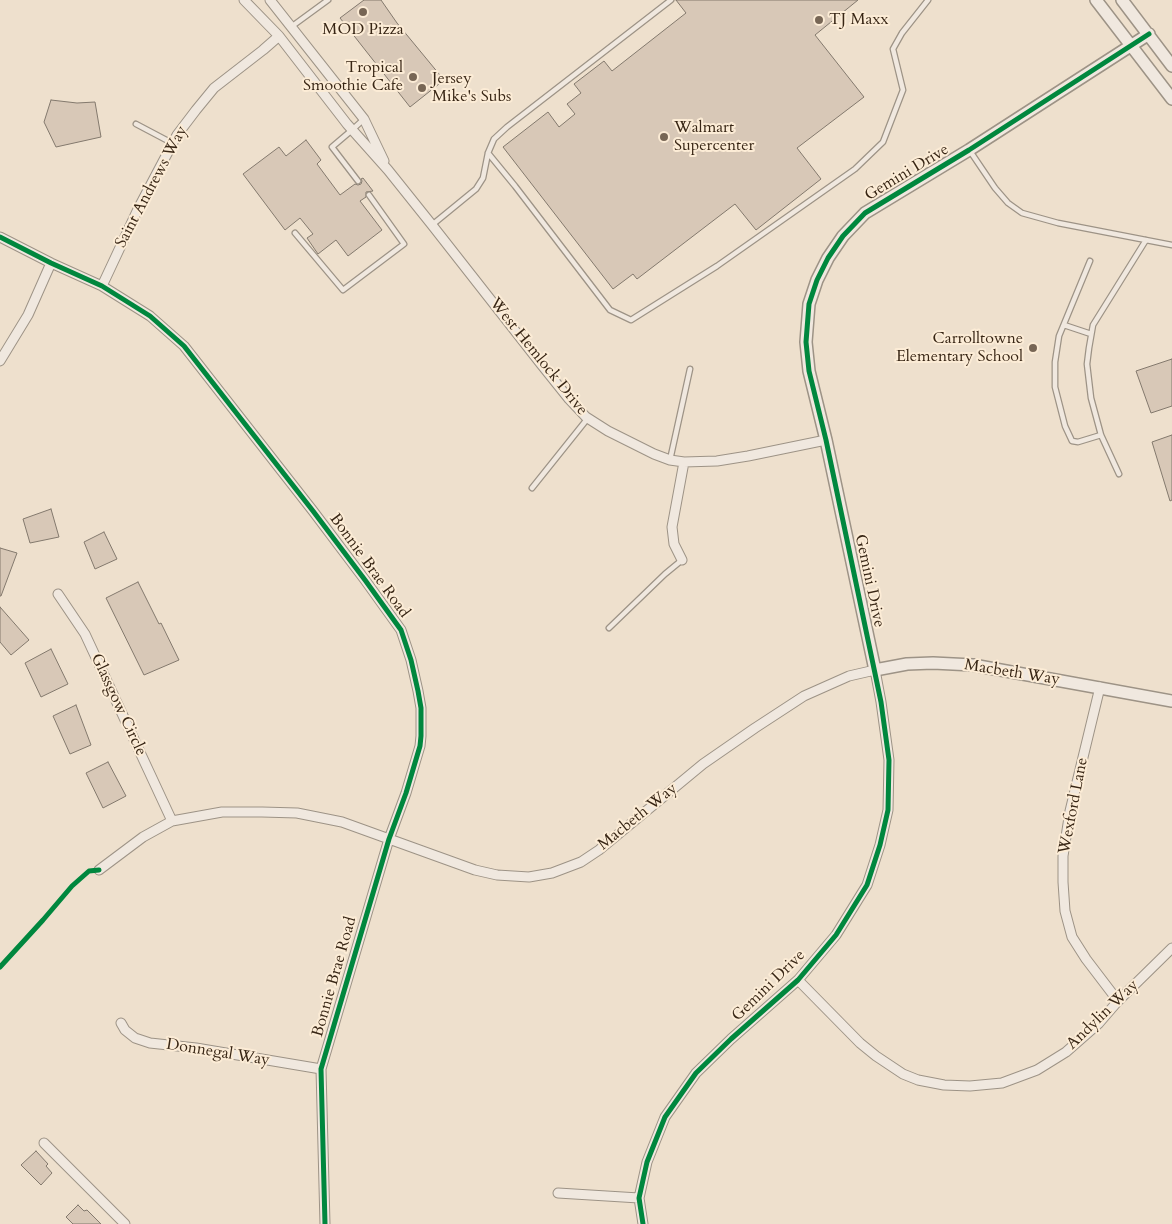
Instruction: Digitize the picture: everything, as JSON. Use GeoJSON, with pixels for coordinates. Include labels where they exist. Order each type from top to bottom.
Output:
{"type":"FeatureCollection","features":[{"type":"Feature","properties":{"kind":"street","name":"West Hemlock Drive"},"geometry":{"type":"LineString","coordinates":[[244,0],[279,36],[352,130],[388,170],[569,399],[588,418],[632,444],[670,460],[684,462],[717,461],[826,440]]}},
{"type":"Feature","properties":{"kind":"street","name":"West Hemlock Drive"},"geometry":{"type":"LineString","coordinates":[[270,0],[364,119],[388,170]]}},
{"type":"Feature","properties":{"kind":"street"},"geometry":{"type":"LineString","coordinates":[[1096,0],[1172,100]]}},
{"type":"Feature","properties":{"kind":"street"},"geometry":{"type":"LineString","coordinates":[[1122,0],[1172,66]]}},
{"type":"Feature","properties":{"kind":"street","name":"Gemini Drive"},"geometry":{"type":"LineString","coordinates":[[643,1224],[639,1198],[647,1162],[665,1117],[696,1073],[798,980],[836,934],[867,886],[880,845],[888,810],[889,760],[881,702],[826,440],[809,371],[806,342],[809,304],[816,280],[843,236],[865,213],[969,150],[1148,34]]}},
{"type":"Feature","properties":{"kind":"street","name":"Saint Andrews Way"},"geometry":{"type":"LineString","coordinates":[[102,286],[139,207],[177,135],[214,88],[279,36]]}},
{"type":"Feature","properties":{"kind":"street","name":"Bonnie Brae Road"},"geometry":{"type":"LineString","coordinates":[[0,237],[102,286],[150,316],[184,346],[319,518],[365,580],[401,630],[412,660],[421,708],[420,746],[406,793],[389,839],[321,1069],[325,1224]]}},
{"type":"Feature","properties":{"kind":"street"},"geometry":{"type":"LineString","coordinates":[[0,361],[28,315],[51,263]]}},
{"type":"Feature","properties":{"kind":"street"},"geometry":{"type":"LineString","coordinates":[[682,560],[674,544],[672,527],[684,462]]}},
{"type":"Feature","properties":{"kind":"street","name":"Glassgow Circle"},"geometry":{"type":"LineString","coordinates":[[58,594],[85,634],[172,820]]}},
{"type":"Feature","properties":{"kind":"street","name":"Macbeth Way"},"geometry":{"type":"LineString","coordinates":[[99,870],[143,837],[172,820],[222,812],[262,812],[297,813],[342,822],[475,870],[497,875],[529,877],[552,873],[581,862],[599,850],[703,764],[804,696],[850,676],[875,670],[933,663],[973,665],[1172,701]]}},
{"type":"Feature","properties":{"kind":"street","name":"Wexford Lane"},"geometry":{"type":"LineString","coordinates":[[1100,687],[1070,812],[1063,856],[1063,882],[1065,911],[1072,937],[1118,1002]]}},
{"type":"Feature","properties":{"kind":"street","name":"Andylin Way"},"geometry":{"type":"LineString","coordinates":[[798,980],[860,1043],[903,1074],[918,1080],[944,1085],[1002,1084],[1037,1070],[1066,1052],[1099,1023],[1172,948]]}},
{"type":"Feature","properties":{"kind":"street","name":"Donnegal Way"},"geometry":{"type":"LineString","coordinates":[[121,1023],[125,1030],[135,1038],[150,1043],[196,1048],[321,1069]]}},
{"type":"Feature","properties":{"kind":"street"},"geometry":{"type":"LineString","coordinates":[[44,1143],[126,1224]]}},
{"type":"Feature","properties":{"kind":"street"},"geometry":{"type":"LineString","coordinates":[[558,1193],[639,1198]]}},
{"type":"Feature","properties":{"kind":"lane"},"geometry":{"type":"LineString","coordinates":[[291,27],[328,0]]}},
{"type":"Feature","properties":{"kind":"lane"},"geometry":{"type":"LineString","coordinates":[[432,225],[476,189],[483,178],[488,154],[494,140],[507,127],[671,0]]}},
{"type":"Feature","properties":{"kind":"lane"},"geometry":{"type":"LineString","coordinates":[[488,154],[515,186],[610,310],[631,320],[717,266],[855,168],[883,142],[903,90],[893,49],[902,33],[928,0]]}},
{"type":"Feature","properties":{"kind":"lane"},"geometry":{"type":"LineString","coordinates":[[358,181],[332,147],[364,119]]}},
{"type":"Feature","properties":{"kind":"lane"},"geometry":{"type":"LineString","coordinates":[[136,124],[173,143]]}},
{"type":"Feature","properties":{"kind":"lane"},"geometry":{"type":"LineString","coordinates":[[969,150],[995,188],[1008,203],[1022,213],[1058,223],[1172,245]]}},
{"type":"Feature","properties":{"kind":"lane"},"geometry":{"type":"LineString","coordinates":[[295,233],[343,290],[404,244],[369,194]]}},
{"type":"Feature","properties":{"kind":"lane"},"geometry":{"type":"LineString","coordinates":[[1119,474],[1101,435],[1091,398],[1088,364],[1091,334],[1093,326],[1146,240]]}},
{"type":"Feature","properties":{"kind":"lane"},"geometry":{"type":"LineString","coordinates":[[1090,261],[1059,336],[1055,362],[1055,387],[1064,426],[1072,441],[1078,442],[1101,435]]}},
{"type":"Feature","properties":{"kind":"lane"},"geometry":{"type":"LineString","coordinates":[[1064,325],[1091,334]]}},
{"type":"Feature","properties":{"kind":"lane"},"geometry":{"type":"LineString","coordinates":[[670,460],[690,369]]}},
{"type":"Feature","properties":{"kind":"lane"},"geometry":{"type":"LineString","coordinates":[[532,488],[588,418]]}},
{"type":"Feature","properties":{"kind":"lane"},"geometry":{"type":"LineString","coordinates":[[608,628],[682,560]]}},
{"type":"Feature","properties":{"kind":"building"},"geometry":{"type":"Polygon","coordinates":[[[364,0],[381,0],[397,23],[444,80],[410,107],[340,18],[364,0]]]}},
{"type":"Feature","properties":{"kind":"building","name":"Walmart Supercenter"},"geometry":{"type":"Polygon","coordinates":[[[676,0],[858,0],[815,35],[864,97],[797,148],[821,179],[756,230],[735,204],[637,279],[633,274],[613,289],[503,147],[548,112],[559,127],[575,114],[567,104],[581,93],[574,84],[604,61],[612,71],[686,13],[676,0]]]}},
{"type":"Feature","properties":{"kind":"building"},"geometry":{"type":"Polygon","coordinates":[[[51,100],[77,103],[95,102],[101,137],[56,147],[44,122],[51,100]]]}},
{"type":"Feature","properties":{"kind":"building"},"geometry":{"type":"Polygon","coordinates":[[[306,140],[321,160],[317,164],[340,195],[355,184],[361,184],[361,179],[363,178],[373,191],[366,192],[366,197],[360,201],[382,230],[348,256],[336,240],[318,254],[307,238],[313,234],[300,218],[285,230],[243,174],[279,147],[286,156],[306,140]]]}},
{"type":"Feature","properties":{"kind":"building"},"geometry":{"type":"Polygon","coordinates":[[[1172,359],[1172,406],[1151,413],[1136,371],[1172,359]]]}},
{"type":"Feature","properties":{"kind":"building"},"geometry":{"type":"Polygon","coordinates":[[[1172,435],[1172,500],[1170,501],[1152,442],[1172,435]]]}},
{"type":"Feature","properties":{"kind":"building"},"geometry":{"type":"Polygon","coordinates":[[[51,509],[59,537],[30,543],[23,519],[51,509]]]}},
{"type":"Feature","properties":{"kind":"building"},"geometry":{"type":"Polygon","coordinates":[[[104,532],[117,559],[95,569],[84,542],[104,532]]]}},
{"type":"Feature","properties":{"kind":"building"},"geometry":{"type":"Polygon","coordinates":[[[0,548],[17,553],[1,596],[0,596],[0,548]]]}},
{"type":"Feature","properties":{"kind":"building"},"geometry":{"type":"Polygon","coordinates":[[[138,582],[179,660],[144,675],[106,598],[138,582]]]}},
{"type":"Feature","properties":{"kind":"building"},"geometry":{"type":"Polygon","coordinates":[[[0,607],[29,640],[11,655],[0,642],[0,607]]]}},
{"type":"Feature","properties":{"kind":"building"},"geometry":{"type":"Polygon","coordinates":[[[51,649],[68,684],[41,697],[25,663],[51,649]]]}},
{"type":"Feature","properties":{"kind":"building"},"geometry":{"type":"Polygon","coordinates":[[[76,705],[91,745],[70,754],[53,716],[76,705]]]}},
{"type":"Feature","properties":{"kind":"building"},"geometry":{"type":"Polygon","coordinates":[[[108,762],[126,796],[103,808],[86,773],[108,762]]]}},
{"type":"Feature","properties":{"kind":"building"},"geometry":{"type":"Polygon","coordinates":[[[36,1151],[48,1164],[46,1166],[52,1173],[41,1185],[21,1165],[36,1151]]]}},
{"type":"Feature","properties":{"kind":"building"},"geometry":{"type":"Polygon","coordinates":[[[78,1205],[84,1211],[87,1210],[101,1224],[73,1224],[66,1217],[78,1205]]]}},
{"type":"Feature","properties":{"kind":"cycle path"},"geometry":{"type":"LineString","coordinates":[[643,1224],[639,1198],[647,1162],[665,1117],[696,1073],[731,1039],[798,980],[836,935],[867,885],[880,845],[888,810],[889,760],[881,702],[826,440],[809,371],[806,342],[809,304],[817,280],[828,258],[843,236],[865,213],[969,150],[1149,34]]}},
{"type":"Feature","properties":{"kind":"cycle path"},"geometry":{"type":"LineString","coordinates":[[0,237],[102,286],[150,316],[184,346],[365,580],[401,630],[411,660],[421,708],[420,746],[406,793],[389,839],[321,1069],[325,1224]]}},
{"type":"Feature","properties":{"kind":"cycle path"},"geometry":{"type":"LineString","coordinates":[[0,967],[72,886],[89,871],[99,870]]}},
{"type":"Feature","properties":{"kind":"place","name":"MOD Pizza"},"geometry":{"type":"Point","coordinates":[363,12]}},
{"type":"Feature","properties":{"kind":"place","name":"TJ Maxx"},"geometry":{"type":"Point","coordinates":[819,20]}},
{"type":"Feature","properties":{"kind":"place","name":"Tropical Smoothie Cafe"},"geometry":{"type":"Point","coordinates":[413,77]}},
{"type":"Feature","properties":{"kind":"place","name":"Jersey Mike's Subs"},"geometry":{"type":"Point","coordinates":[422,88]}},
{"type":"Feature","properties":{"kind":"place","name":"Walmart Supercenter"},"geometry":{"type":"Point","coordinates":[664,137]}},
{"type":"Feature","properties":{"kind":"place","name":"Carrolltowne Elementary School"},"geometry":{"type":"Point","coordinates":[1033,348]}}]}
